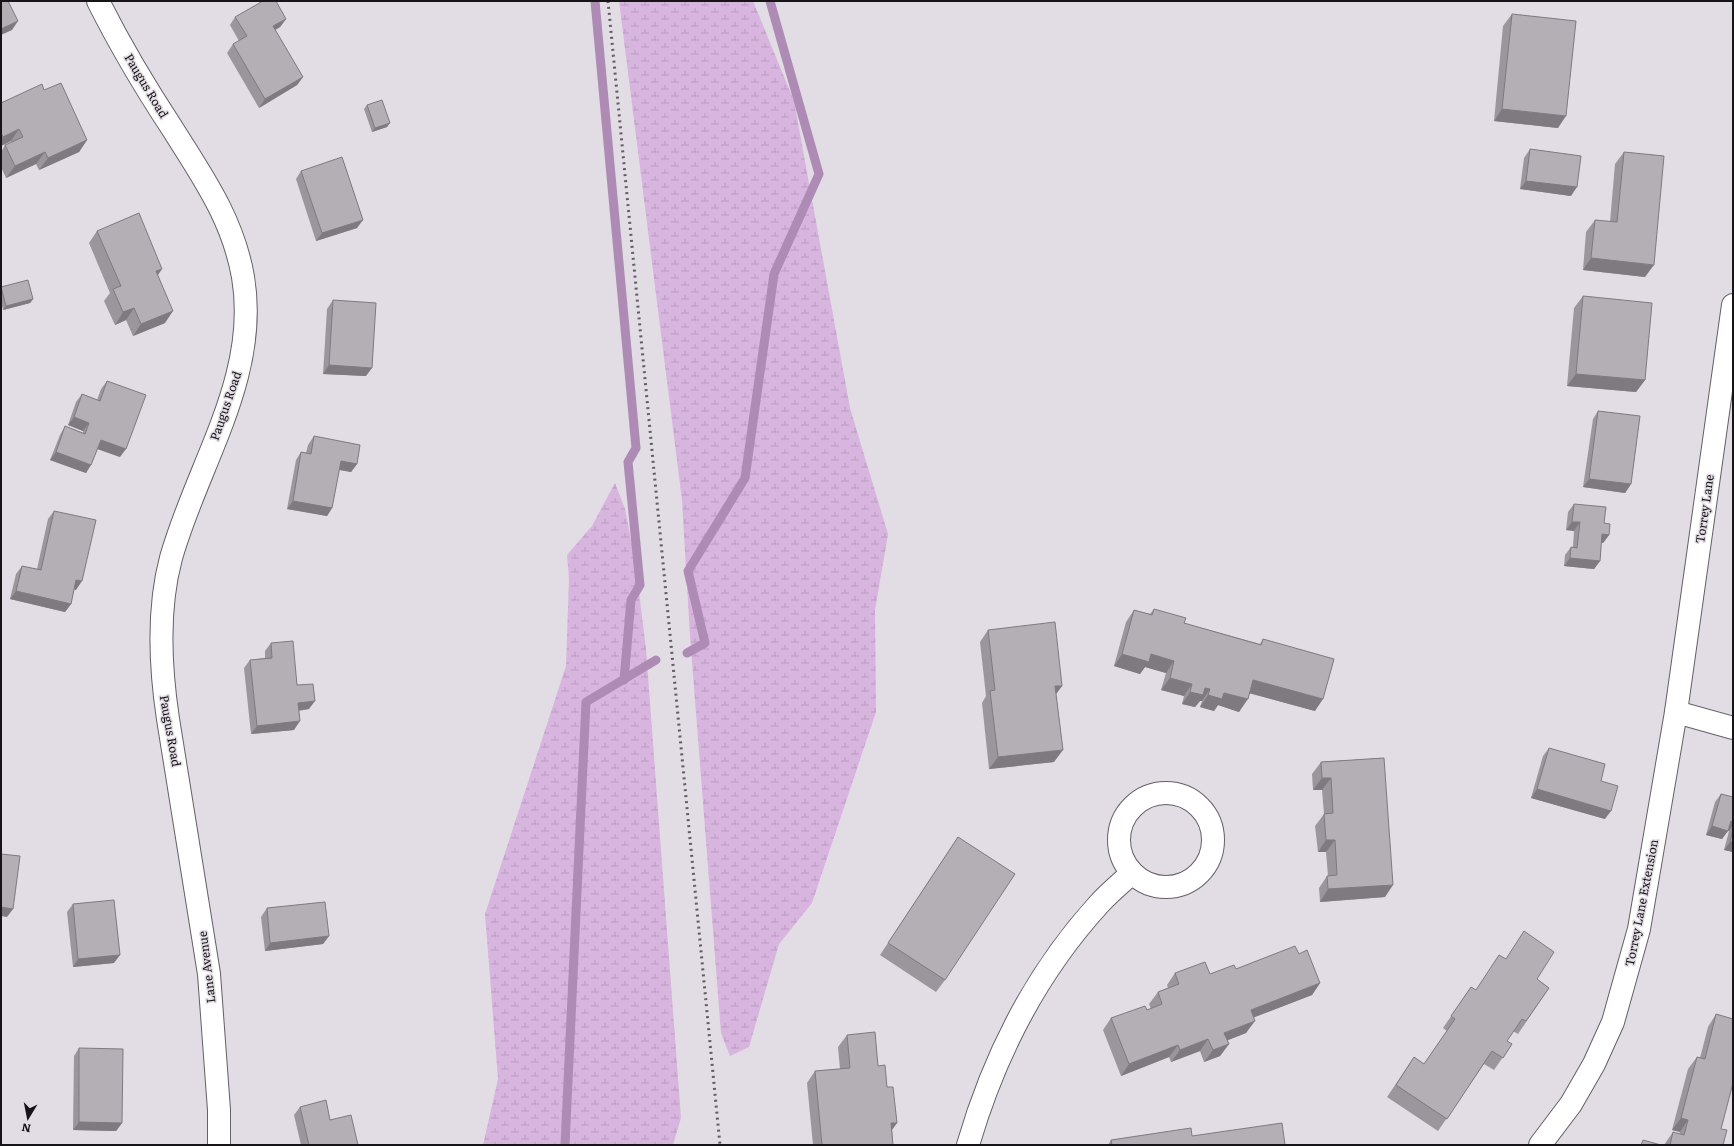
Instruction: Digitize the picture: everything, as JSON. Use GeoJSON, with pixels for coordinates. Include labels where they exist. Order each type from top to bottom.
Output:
{"type":"FeatureCollection","features":[{"type":"Feature","properties":{"kind":"street","name":"Paugus Road"},"geometry":{"type":"LineString","coordinates":[[98,1],[125,52],[218,202],[235,246],[243,278],[245,328],[238,376],[231,400],[180,531],[171,559],[165,587],[161,640],[162,683],[181,791]]}},
{"type":"Feature","properties":{"kind":"street","name":"Torrey Lane"},"geometry":{"type":"LineString","coordinates":[[1676,712],[1733,305]]}},
{"type":"Feature","properties":{"kind":"street"},"geometry":{"type":"LineString","coordinates":[[1676,712],[1733,728]]}},
{"type":"Feature","properties":{"kind":"street","name":"Torrey Lane Extension"},"geometry":{"type":"LineString","coordinates":[[1540,1145],[1571,1104],[1594,1064],[1614,1022],[1639,929],[1676,712]]}},
{"type":"Feature","properties":{"kind":"street","name":"Lane Avenue"},"geometry":{"type":"LineString","coordinates":[[181,791],[209,974],[219,1110],[218,1145]]}},
{"type":"Feature","properties":{"kind":"street"},"geometry":{"type":"LineString","coordinates":[[1170,792],[1187,797],[1201,808],[1210,824],[1213,842],[1209,860],[1198,874],[1183,884],[1165,887],[1147,883],[1132,873],[1122,858],[1118,841],[1121,823],[1127,812],[1136,802],[1153,794],[1170,792]]}},
{"type":"Feature","properties":{"kind":"street"},"geometry":{"type":"LineString","coordinates":[[968,1145],[978,1110],[997,1062],[1018,1019],[1040,982],[1069,940],[1100,904],[1132,873]]}},
{"type":"Feature","properties":{"kind":"green space"},"geometry":{"type":"Polygon","coordinates":[[[619,1],[753,1],[794,101],[850,408],[888,534],[875,610],[876,712],[812,903],[779,944],[749,1047],[730,1056],[721,1033],[690,636],[682,500],[619,1]]]}},
{"type":"Feature","properties":{"kind":"green space"},"geometry":{"type":"Polygon","coordinates":[[[615,483],[625,509],[635,560],[646,649],[681,1118],[673,1145],[483,1145],[498,1079],[485,914],[566,666],[569,578],[567,555],[592,526],[615,483]]]}},
{"type":"Feature","properties":{"kind":"building"},"geometry":{"type":"Polygon","coordinates":[[[1,1],[8,1],[18,21],[1,29],[1,1]]]}},
{"type":"Feature","properties":{"kind":"building"},"geometry":{"type":"Polygon","coordinates":[[[263,1],[276,1],[286,19],[273,26],[303,77],[265,99],[233,44],[247,36],[235,17],[263,1]]]}},
{"type":"Feature","properties":{"kind":"building"},"geometry":{"type":"Polygon","coordinates":[[[1512,14],[1576,21],[1566,116],[1502,109],[1512,14]]]}},
{"type":"Feature","properties":{"kind":"building"},"geometry":{"type":"Polygon","coordinates":[[[61,83],[87,140],[48,158],[45,152],[15,166],[5,145],[23,137],[19,129],[3,137],[1,133],[1,103],[42,84],[44,90],[61,83]]]}},
{"type":"Feature","properties":{"kind":"building"},"geometry":{"type":"Polygon","coordinates":[[[382,100],[390,123],[375,128],[367,105],[382,100]]]}},
{"type":"Feature","properties":{"kind":"building"},"geometry":{"type":"Polygon","coordinates":[[[1530,149],[1581,156],[1577,187],[1526,181],[1530,149]]]}},
{"type":"Feature","properties":{"kind":"building"},"geometry":{"type":"Polygon","coordinates":[[[1624,152],[1664,156],[1654,265],[1591,258],[1595,220],[1617,222],[1624,152]]]}},
{"type":"Feature","properties":{"kind":"building"},"geometry":{"type":"Polygon","coordinates":[[[342,157],[363,220],[322,233],[301,171],[342,157]]]}},
{"type":"Feature","properties":{"kind":"building"},"geometry":{"type":"Polygon","coordinates":[[[139,213],[162,269],[156,271],[173,311],[141,324],[134,308],[123,312],[113,289],[121,286],[97,231],[139,213]]]}},
{"type":"Feature","properties":{"kind":"building"},"geometry":{"type":"Polygon","coordinates":[[[28,280],[33,299],[6,306],[1,287],[28,280]]]}},
{"type":"Feature","properties":{"kind":"building"},"geometry":{"type":"Polygon","coordinates":[[[1583,296],[1652,303],[1645,380],[1576,374],[1583,296]]]}},
{"type":"Feature","properties":{"kind":"building"},"geometry":{"type":"Polygon","coordinates":[[[333,300],[376,303],[372,368],[329,365],[333,300]]]}},
{"type":"Feature","properties":{"kind":"building"},"geometry":{"type":"Polygon","coordinates":[[[107,381],[146,395],[126,449],[101,440],[91,465],[56,452],[65,426],[85,434],[89,423],[74,417],[82,394],[100,401],[107,381]]]}},
{"type":"Feature","properties":{"kind":"building"},"geometry":{"type":"Polygon","coordinates":[[[1598,411],[1640,416],[1631,484],[1589,479],[1598,411]]]}},
{"type":"Feature","properties":{"kind":"building"},"geometry":{"type":"Polygon","coordinates":[[[314,436],[360,445],[357,464],[341,461],[332,508],[293,501],[301,452],[311,454],[314,436]]]}},
{"type":"Feature","properties":{"kind":"building"},"geometry":{"type":"Polygon","coordinates":[[[1574,504],[1606,507],[1604,523],[1610,524],[1609,535],[1602,534],[1600,561],[1570,558],[1571,547],[1577,548],[1580,522],[1572,522],[1574,504]]]}},
{"type":"Feature","properties":{"kind":"building"},"geometry":{"type":"Polygon","coordinates":[[[54,511],[96,520],[82,581],[76,580],[71,604],[16,591],[22,566],[41,570],[54,511]]]}},
{"type":"Feature","properties":{"kind":"building"},"geometry":{"type":"Polygon","coordinates":[[[1154,609],[1186,618],[1184,623],[1261,645],[1263,639],[1334,659],[1323,699],[1253,680],[1248,699],[1224,693],[1222,699],[1208,695],[1210,689],[1205,688],[1203,695],[1190,692],[1192,684],[1170,678],[1174,661],[1151,654],[1149,662],[1122,654],[1134,610],[1152,615],[1154,609]]]}},
{"type":"Feature","properties":{"kind":"building"},"geometry":{"type":"Polygon","coordinates":[[[1055,622],[1062,686],[1055,686],[1063,750],[998,757],[990,691],[995,690],[988,630],[1055,622]]]}},
{"type":"Feature","properties":{"kind":"building"},"geometry":{"type":"Polygon","coordinates":[[[293,641],[297,685],[313,684],[315,701],[298,703],[300,721],[257,726],[250,660],[272,658],[271,643],[293,641]]]}},
{"type":"Feature","properties":{"kind":"building"},"geometry":{"type":"Polygon","coordinates":[[[1549,748],[1605,764],[1601,781],[1618,786],[1611,811],[1537,789],[1549,748]]]}},
{"type":"Feature","properties":{"kind":"building"},"geometry":{"type":"Polygon","coordinates":[[[1384,758],[1393,885],[1328,889],[1327,876],[1337,875],[1335,840],[1326,840],[1324,814],[1333,813],[1331,778],[1322,778],[1321,762],[1384,758]]]}},
{"type":"Feature","properties":{"kind":"building"},"geometry":{"type":"Polygon","coordinates":[[[1721,794],[1733,797],[1733,822],[1731,821],[1728,831],[1712,826],[1721,794]]]}},
{"type":"Feature","properties":{"kind":"building"},"geometry":{"type":"Polygon","coordinates":[[[1733,830],[1733,842],[1730,842],[1733,830]]]}},
{"type":"Feature","properties":{"kind":"building"},"geometry":{"type":"Polygon","coordinates":[[[958,837],[1015,874],[945,980],[888,943],[958,837]]]}},
{"type":"Feature","properties":{"kind":"building"},"geometry":{"type":"Polygon","coordinates":[[[1,854],[20,856],[13,909],[1,907],[1,854]]]}},
{"type":"Feature","properties":{"kind":"building"},"geometry":{"type":"Polygon","coordinates":[[[114,900],[120,955],[78,959],[73,904],[114,900]]]}},
{"type":"Feature","properties":{"kind":"building"},"geometry":{"type":"Polygon","coordinates":[[[325,902],[329,936],[270,943],[267,908],[325,902]]]}},
{"type":"Feature","properties":{"kind":"building"},"geometry":{"type":"Polygon","coordinates":[[[1524,931],[1554,952],[1537,979],[1549,988],[1526,1021],[1522,1019],[1507,1041],[1512,1044],[1503,1058],[1492,1051],[1447,1119],[1396,1085],[1414,1057],[1424,1064],[1455,1019],[1451,1016],[1471,987],[1476,990],[1499,955],[1506,959],[1524,931]]]}},
{"type":"Feature","properties":{"kind":"building"},"geometry":{"type":"Polygon","coordinates":[[[1295,946],[1299,954],[1307,950],[1320,983],[1251,1010],[1255,1021],[1224,1033],[1229,1044],[1213,1050],[1208,1039],[1180,1050],[1178,1045],[1129,1064],[1111,1018],[1145,1006],[1147,1010],[1162,1004],[1158,992],[1179,984],[1175,973],[1205,962],[1210,974],[1234,965],[1236,969],[1295,946]]]}},
{"type":"Feature","properties":{"kind":"building"},"geometry":{"type":"Polygon","coordinates":[[[1716,1014],[1733,1019],[1733,1083],[1721,1129],[1727,1130],[1723,1145],[1670,1145],[1673,1132],[1684,1135],[1688,1120],[1681,1118],[1697,1057],[1705,1059],[1716,1014]]]}},
{"type":"Feature","properties":{"kind":"building"},"geometry":{"type":"Polygon","coordinates":[[[875,1032],[878,1066],[885,1065],[887,1087],[893,1087],[897,1123],[891,1123],[893,1145],[822,1145],[815,1071],[850,1068],[847,1035],[875,1032]]]}},
{"type":"Feature","properties":{"kind":"building"},"geometry":{"type":"Polygon","coordinates":[[[79,1048],[123,1049],[122,1123],[79,1122],[79,1048]]]}},
{"type":"Feature","properties":{"kind":"building"},"geometry":{"type":"Polygon","coordinates":[[[326,1100],[330,1120],[351,1115],[358,1145],[309,1145],[300,1107],[326,1100]]]}},
{"type":"Feature","properties":{"kind":"building"},"geometry":{"type":"Polygon","coordinates":[[[1282,1123],[1285,1145],[1112,1145],[1111,1140],[1191,1128],[1192,1136],[1282,1123]]]}},
{"type":"Feature","properties":{"kind":"building"},"geometry":{"type":"Polygon","coordinates":[[[1643,1140],[1661,1145],[1641,1145],[1643,1140]]]}},
{"type":"Feature","properties":{"kind":"waterway"},"geometry":{"type":"LineString","coordinates":[[595,1],[636,448],[628,462],[640,585],[631,600],[624,680]]}},
{"type":"Feature","properties":{"kind":"waterway"},"geometry":{"type":"LineString","coordinates":[[687,653],[705,643],[688,571],[745,478],[774,274],[819,174],[770,1]]}},
{"type":"Feature","properties":{"kind":"waterway"},"geometry":{"type":"LineString","coordinates":[[565,1145],[586,702],[656,660]]}},
{"type":"Feature","properties":{"kind":"railway"},"geometry":{"type":"LineString","coordinates":[[608,1],[720,1145]]}}]}
